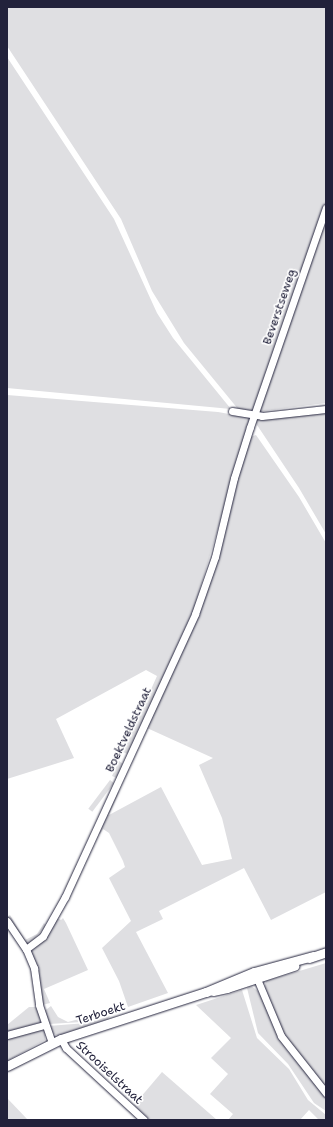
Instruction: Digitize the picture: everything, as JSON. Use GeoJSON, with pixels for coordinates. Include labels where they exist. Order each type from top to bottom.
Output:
{"type":"FeatureCollection","features":[{"type":"Feature","properties":{"kind":"main road","name":"Terboekt"},"geometry":{"type":"LineString","coordinates":[[7,1066],[61,1039],[206,992],[227,988],[255,975],[326,952]]}},
{"type":"Feature","properties":{"kind":"street","name":"Beverstseweg"},"geometry":{"type":"LineString","coordinates":[[255,414],[326,208]]}},
{"type":"Feature","properties":{"kind":"street"},"geometry":{"type":"LineString","coordinates":[[232,411],[255,414],[287,414],[326,409]]}},
{"type":"Feature","properties":{"kind":"street","name":"Boektveldstraat"},"geometry":{"type":"LineString","coordinates":[[26,949],[43,936],[65,897],[148,713],[180,652],[215,557],[234,478],[255,414]]}},
{"type":"Feature","properties":{"kind":"street"},"geometry":{"type":"LineString","coordinates":[[7,921],[26,949],[34,968],[44,1025],[52,1043]]}},
{"type":"Feature","properties":{"kind":"street"},"geometry":{"type":"LineString","coordinates":[[255,975],[281,1036],[298,1060],[326,1093]]}},
{"type":"Feature","properties":{"kind":"street"},"geometry":{"type":"LineString","coordinates":[[7,1035],[44,1025]]}},
{"type":"Feature","properties":{"kind":"street","name":"Strooiselstraat"},"geometry":{"type":"LineString","coordinates":[[61,1039],[66,1048],[144,1120]]}},
{"type":"Feature","properties":{"kind":"shaded area"},"geometry":{"type":"Polygon","coordinates":[[[7,7],[326,7],[326,403],[264,411],[238,409],[184,343],[152,291],[121,219],[7,46],[7,7]]]}},
{"type":"Feature","properties":{"kind":"shaded area"},"geometry":{"type":"Polygon","coordinates":[[[7,57],[114,219],[157,313],[173,338],[231,409],[7,388],[7,57]]]}},
{"type":"Feature","properties":{"kind":"shaded area"},"geometry":{"type":"Polygon","coordinates":[[[7,395],[218,412],[251,418],[194,609],[128,754],[123,752],[157,676],[146,670],[56,719],[74,758],[7,779],[7,395]]]}},
{"type":"Feature","properties":{"kind":"shaded area"},"geometry":{"type":"Polygon","coordinates":[[[326,412],[326,534],[299,488],[255,422],[257,418],[326,412]]]}},
{"type":"Feature","properties":{"kind":"shaded area"},"geometry":{"type":"Polygon","coordinates":[[[256,435],[299,497],[326,543],[326,892],[271,920],[244,868],[159,911],[163,919],[136,932],[168,993],[128,1007],[119,981],[102,948],[131,921],[109,878],[125,867],[123,861],[109,833],[103,829],[100,834],[98,833],[116,792],[119,792],[109,815],[161,787],[202,865],[232,859],[222,818],[199,765],[213,758],[147,728],[201,606],[239,470],[250,437],[256,435]]]}},
{"type":"Feature","properties":{"kind":"shaded area"},"geometry":{"type":"Polygon","coordinates":[[[119,761],[123,764],[117,778],[112,776],[119,761]]]}},
{"type":"Feature","properties":{"kind":"shaded area"},"geometry":{"type":"Polygon","coordinates":[[[110,780],[114,783],[92,812],[88,809],[110,780]]]}},
{"type":"Feature","properties":{"kind":"shaded area"},"geometry":{"type":"Polygon","coordinates":[[[10,915],[25,940],[37,934],[44,923],[46,926],[30,944],[27,944],[7,917],[10,915]]]}},
{"type":"Feature","properties":{"kind":"shaded area"},"geometry":{"type":"Polygon","coordinates":[[[57,918],[61,920],[63,918],[66,923],[88,970],[44,989],[50,1003],[42,1005],[31,951],[44,939],[57,918]]]}},
{"type":"Feature","properties":{"kind":"shaded area"},"geometry":{"type":"Polygon","coordinates":[[[326,963],[326,1088],[287,1040],[277,1022],[264,989],[266,981],[326,963]]]}},
{"type":"Feature","properties":{"kind":"shaded area"},"geometry":{"type":"Polygon","coordinates":[[[251,986],[258,991],[286,1049],[326,1097],[326,1111],[314,1103],[288,1064],[258,1033],[247,988],[251,986]]]}},
{"type":"Feature","properties":{"kind":"shaded area"},"geometry":{"type":"Polygon","coordinates":[[[242,990],[257,1038],[289,1069],[308,1100],[326,1115],[326,1120],[319,1120],[309,1110],[300,1120],[228,1120],[233,1114],[210,1094],[228,1074],[211,1058],[231,1038],[196,1005],[242,990]]]}},
{"type":"Feature","properties":{"kind":"shaded area"},"geometry":{"type":"Polygon","coordinates":[[[51,1006],[58,1017],[68,1022],[108,1011],[109,1014],[82,1022],[49,1024],[43,1012],[51,1006]]]}},
{"type":"Feature","properties":{"kind":"shaded area"},"geometry":{"type":"Polygon","coordinates":[[[29,1007],[37,1007],[41,1022],[11,1032],[7,1031],[7,1025],[29,1007]]]}},
{"type":"Feature","properties":{"kind":"shaded area"},"geometry":{"type":"Polygon","coordinates":[[[110,1016],[108,1019],[58,1036],[52,1033],[48,1026],[87,1023],[110,1016]]]}},
{"type":"Feature","properties":{"kind":"shaded area"},"geometry":{"type":"Polygon","coordinates":[[[39,1029],[45,1032],[45,1040],[7,1061],[7,1037],[39,1029]]]}},
{"type":"Feature","properties":{"kind":"shaded area"},"geometry":{"type":"Polygon","coordinates":[[[162,1072],[217,1120],[150,1120],[134,1105],[162,1072]]]}},
{"type":"Feature","properties":{"kind":"shaded area"},"geometry":{"type":"Polygon","coordinates":[[[7,1098],[28,1120],[7,1120],[7,1098]]]}}]}
